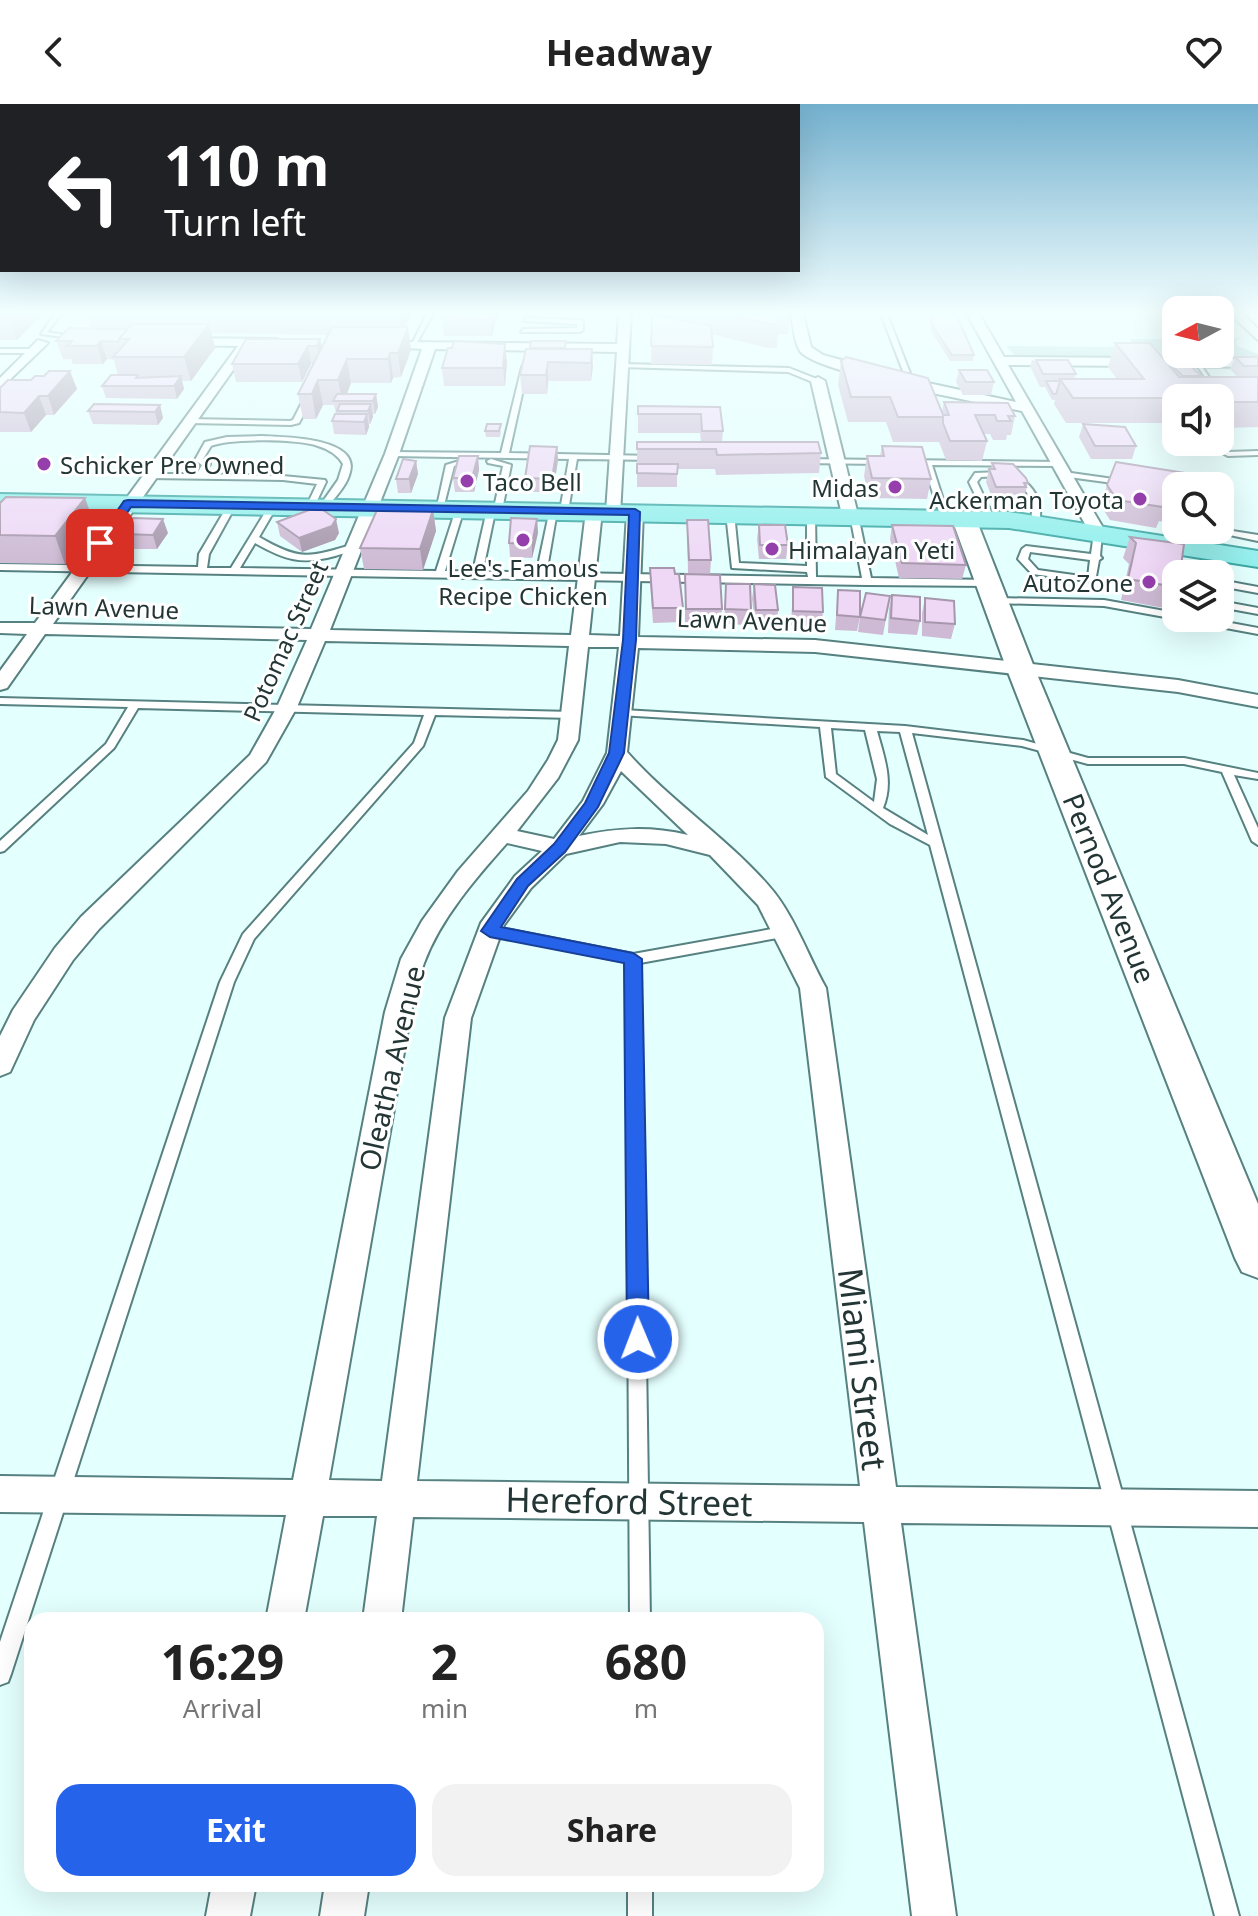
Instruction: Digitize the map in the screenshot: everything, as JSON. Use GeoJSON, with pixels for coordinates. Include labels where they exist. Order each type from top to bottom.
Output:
{"type":"FeatureCollection","features":[{"type":"Feature","properties":{"kind":"main road"},"geometry":{"type":"LineString","coordinates":[[0,502],[967,519],[1035,523],[1098,546],[1213,547],[1258,559]]}},
{"type":"Feature","properties":{"kind":"street"},"geometry":{"type":"LineString","coordinates":[[0,684],[205,399]]}},
{"type":"Feature","properties":{"kind":"street","name":"Potomac Street"},"geometry":{"type":"LineString","coordinates":[[0,1065],[22,1017],[64,954],[90,923],[259,758],[287,707],[345,573],[411,399]]}},
{"type":"Feature","properties":{"kind":"street","name":"Oleatha Avenue"},"geometry":{"type":"LineString","coordinates":[[383,1612],[458,1018],[490,931],[535,867],[559,848],[592,804],[617,753],[623,713],[632,579],[614,512],[621,399]]}},
{"type":"Feature","properties":{"kind":"street"},"geometry":{"type":"LineString","coordinates":[[822,399],[852,515]]}},
{"type":"Feature","properties":{"kind":"street"},"geometry":{"type":"LineString","coordinates":[[981,399],[1026,408]]}},
{"type":"Feature","properties":{"kind":"street"},"geometry":{"type":"LineString","coordinates":[[1021,399],[1061,469],[1098,546]]}},
{"type":"Feature","properties":{"kind":"street","name":"Oleatha Avenue"},"geometry":{"type":"LineString","coordinates":[[287,1612],[398,1012],[413,959],[465,877],[531,804],[557,768],[568,740],[573,715],[586,578],[614,512]]}},
{"type":"Feature","properties":{"kind":"street","name":"Pernod Avenue"},"geometry":{"type":"LineString","coordinates":[[967,519],[1020,667],[1258,1258]]}},
{"type":"Feature","properties":{"kind":"street","name":"Lawn Avenue"},"geometry":{"type":"LineString","coordinates":[[0,628],[815,646],[1178,686],[1258,701]]}},
{"type":"Feature","properties":{"kind":"street","name":"Miami Street"},"geometry":{"type":"LineString","coordinates":[[617,753],[642,785],[762,893],[813,988],[934,1916]]}},
{"type":"Feature","properties":{"kind":"street","name":"Miami Street"},"geometry":{"type":"LineString","coordinates":[[502,835],[559,848],[596,839],[666,837],[720,852]]}},
{"type":"Feature","properties":{"kind":"street","name":"Hereford Street"},"geometry":{"type":"LineString","coordinates":[[0,1494],[1258,1509]]}},
{"type":"Feature","properties":{"kind":"street"},"geometry":{"type":"LineString","coordinates":[[228,1916],[232,1892]]}},
{"type":"Feature","properties":{"kind":"street"},"geometry":{"type":"LineString","coordinates":[[342,1916],[346,1892]]}},
{"type":"Feature","properties":{"kind":"lane"},"geometry":{"type":"LineString","coordinates":[[188,421],[296,421],[308,399]]}},
{"type":"Feature","properties":{"kind":"lane"},"geometry":{"type":"LineString","coordinates":[[504,456],[514,399]]}},
{"type":"Feature","properties":{"kind":"lane"},"geometry":{"type":"LineString","coordinates":[[200,477],[206,464],[199,460],[202,450],[215,440],[239,437],[259,441],[316,443],[343,456],[347,462],[347,470],[317,507]]}},
{"type":"Feature","properties":{"kind":"lane"},"geometry":{"type":"LineString","coordinates":[[1234,454],[1258,453]]}},
{"type":"Feature","properties":{"kind":"lane"},"geometry":{"type":"LineString","coordinates":[[392,454],[665,458]]}},
{"type":"Feature","properties":{"kind":"lane"},"geometry":{"type":"LineString","coordinates":[[439,575],[449,509],[450,465],[464,461],[494,461],[507,465],[479,567],[542,569],[547,541],[559,511],[573,457]]}},
{"type":"Feature","properties":{"kind":"lane"},"geometry":{"type":"LineString","coordinates":[[789,461],[1061,469],[1133,483]]}},
{"type":"Feature","properties":{"kind":"lane"},"geometry":{"type":"LineString","coordinates":[[927,463],[967,519]]}},
{"type":"Feature","properties":{"kind":"lane"},"geometry":{"type":"LineString","coordinates":[[967,519],[973,482],[978,475],[1015,475],[1023,479],[1038,507],[1035,523]]}},
{"type":"Feature","properties":{"kind":"lane"},"geometry":{"type":"LineString","coordinates":[[148,476],[283,478],[322,482],[317,507]]}},
{"type":"Feature","properties":{"kind":"lane"},"geometry":{"type":"LineString","coordinates":[[202,571],[204,554],[232,505]]}},
{"type":"Feature","properties":{"kind":"lane"},"geometry":{"type":"LineString","coordinates":[[234,571],[273,506]]}},
{"type":"Feature","properties":{"kind":"lane"},"geometry":{"type":"LineString","coordinates":[[730,513],[735,566],[812,569]]}},
{"type":"Feature","properties":{"kind":"lane"},"geometry":{"type":"LineString","coordinates":[[811,515],[811,581]]}},
{"type":"Feature","properties":{"kind":"lane"},"geometry":{"type":"LineString","coordinates":[[852,515],[867,582]]}},
{"type":"Feature","properties":{"kind":"lane"},"geometry":{"type":"LineString","coordinates":[[253,538],[288,559],[309,560],[355,547]]}},
{"type":"Feature","properties":{"kind":"lane"},"geometry":{"type":"LineString","coordinates":[[1213,547],[1258,538]]}},
{"type":"Feature","properties":{"kind":"lane"},"geometry":{"type":"LineString","coordinates":[[1098,546],[1092,580],[1035,572],[1023,559],[1026,549],[1098,546]]}},
{"type":"Feature","properties":{"kind":"lane"},"geometry":{"type":"LineString","coordinates":[[0,567],[867,582],[1104,603],[1162,613]]}},
{"type":"Feature","properties":{"kind":"lane"},"geometry":{"type":"LineString","coordinates":[[1234,586],[1258,590]]}},
{"type":"Feature","properties":{"kind":"lane"},"geometry":{"type":"LineString","coordinates":[[1234,607],[1258,611]]}},
{"type":"Feature","properties":{"kind":"lane"},"geometry":{"type":"LineString","coordinates":[[1234,627],[1258,631]]}},
{"type":"Feature","properties":{"kind":"lane"},"geometry":{"type":"LineString","coordinates":[[0,701],[573,715]]}},
{"type":"Feature","properties":{"kind":"lane"},"geometry":{"type":"LineString","coordinates":[[0,848],[110,746],[135,704]]}},
{"type":"Feature","properties":{"kind":"lane"},"geometry":{"type":"LineString","coordinates":[[0,1674],[214,1018],[248,937],[419,744],[431,710]]}},
{"type":"Feature","properties":{"kind":"lane"},"geometry":{"type":"LineString","coordinates":[[623,713],[905,729],[1023,743],[1088,761],[1184,761],[1258,776]]}},
{"type":"Feature","properties":{"kind":"lane"},"geometry":{"type":"LineString","coordinates":[[825,724],[830,775],[877,809],[936,843]]}},
{"type":"Feature","properties":{"kind":"lane"},"geometry":{"type":"LineString","coordinates":[[870,727],[882,769],[882,801],[877,809]]}},
{"type":"Feature","properties":{"kind":"lane"},"geometry":{"type":"LineString","coordinates":[[905,729],[1227,1916]]}},
{"type":"Feature","properties":{"kind":"lane"},"geometry":{"type":"LineString","coordinates":[[1226,769],[1258,841]]}},
{"type":"Feature","properties":{"kind":"lane"},"geometry":{"type":"LineString","coordinates":[[490,931],[633,959],[783,932]]}},
{"type":"Feature","properties":{"kind":"lane"},"geometry":{"type":"LineString","coordinates":[[633,959],[640,1612]]}},
{"type":"Feature","properties":{"kind":"lane"},"geometry":{"type":"LineString","coordinates":[[640,1892],[640,1916]]}},
{"type":"Feature","properties":{"kind":"building"},"geometry":{"type":"Polygon","coordinates":[[[0,399],[37,399],[24,413],[0,412],[0,399]]]}},
{"type":"Feature","properties":{"kind":"building"},"geometry":{"type":"Polygon","coordinates":[[[334,399],[374,399],[373,401],[333,401],[334,399]]]}},
{"type":"Feature","properties":{"kind":"building"},"geometry":{"type":"Polygon","coordinates":[[[891,399],[936,399],[944,417],[898,417],[891,399]]]}},
{"type":"Feature","properties":{"kind":"building"},"geometry":{"type":"Polygon","coordinates":[[[1234,399],[1258,399],[1258,402],[1234,402],[1234,399]]]}},
{"type":"Feature","properties":{"kind":"building"},"geometry":{"type":"Polygon","coordinates":[[[944,402],[1008,403],[1015,416],[1008,416],[1011,421],[997,421],[995,415],[975,415],[987,441],[950,441],[943,423],[943,415],[949,415],[944,402]]]}},
{"type":"Feature","properties":{"kind":"building"},"geometry":{"type":"Polygon","coordinates":[[[94,404],[160,405],[155,412],[88,411],[94,404]]]}},
{"type":"Feature","properties":{"kind":"building"},"geometry":{"type":"Polygon","coordinates":[[[340,404],[371,404],[368,411],[337,411],[340,404]]]}},
{"type":"Feature","properties":{"kind":"building"},"geometry":{"type":"Polygon","coordinates":[[[638,406],[720,407],[723,431],[702,431],[701,414],[638,414],[638,406]]]}},
{"type":"Feature","properties":{"kind":"building"},"geometry":{"type":"Polygon","coordinates":[[[335,414],[367,414],[364,422],[332,421],[335,414]]]}},
{"type":"Feature","properties":{"kind":"building"},"geometry":{"type":"Polygon","coordinates":[[[487,424],[501,424],[499,431],[485,431],[487,424]]]}},
{"type":"Feature","properties":{"kind":"building"},"geometry":{"type":"Polygon","coordinates":[[[1083,424],[1125,427],[1136,446],[1095,446],[1083,424]]]}},
{"type":"Feature","properties":{"kind":"building"},"geometry":{"type":"Polygon","coordinates":[[[637,442],[818,442],[821,453],[717,455],[716,449],[637,449],[637,442]]]}},
{"type":"Feature","properties":{"kind":"building"},"geometry":{"type":"Polygon","coordinates":[[[530,446],[557,447],[552,479],[525,478],[530,446]]]}},
{"type":"Feature","properties":{"kind":"building"},"geometry":{"type":"Polygon","coordinates":[[[882,446],[922,447],[931,479],[872,478],[867,456],[884,456],[882,446]]]}},
{"type":"Feature","properties":{"kind":"building"},"geometry":{"type":"Polygon","coordinates":[[[459,456],[478,456],[472,478],[453,478],[459,456]]]}},
{"type":"Feature","properties":{"kind":"building"},"geometry":{"type":"Polygon","coordinates":[[[403,459],[416,461],[409,479],[396,479],[403,459]]]}},
{"type":"Feature","properties":{"kind":"building"},"geometry":{"type":"Polygon","coordinates":[[[1116,462],[1179,472],[1162,472],[1162,507],[1117,500],[1107,485],[1116,462]]]}},
{"type":"Feature","properties":{"kind":"building"},"geometry":{"type":"Polygon","coordinates":[[[992,463],[1013,464],[1026,478],[1026,487],[996,487],[989,469],[995,469],[992,463]]]}},
{"type":"Feature","properties":{"kind":"building"},"geometry":{"type":"Polygon","coordinates":[[[637,464],[678,464],[677,474],[637,473],[637,464]]]}},
{"type":"Feature","properties":{"kind":"building"},"geometry":{"type":"Polygon","coordinates":[[[6,497],[85,498],[55,536],[0,535],[0,503],[6,497]]]}},
{"type":"Feature","properties":{"kind":"building"},"geometry":{"type":"Polygon","coordinates":[[[309,510],[323,510],[336,519],[332,526],[299,538],[277,522],[309,510]]]}},
{"type":"Feature","properties":{"kind":"building"},"geometry":{"type":"Polygon","coordinates":[[[377,510],[433,510],[420,549],[360,548],[377,510]]]}},
{"type":"Feature","properties":{"kind":"building"},"geometry":{"type":"Polygon","coordinates":[[[133,518],[163,519],[153,535],[122,534],[133,518]]]}},
{"type":"Feature","properties":{"kind":"building"},"geometry":{"type":"Polygon","coordinates":[[[511,518],[537,519],[532,544],[509,543],[511,518]]]}},
{"type":"Feature","properties":{"kind":"building"},"geometry":{"type":"Polygon","coordinates":[[[687,520],[708,520],[711,560],[689,560],[687,520]]]}},
{"type":"Feature","properties":{"kind":"building"},"geometry":{"type":"Polygon","coordinates":[[[759,525],[785,525],[788,545],[760,545],[759,525]]]}},
{"type":"Feature","properties":{"kind":"building"},"geometry":{"type":"Polygon","coordinates":[[[892,525],[953,526],[966,565],[902,563],[892,525]]]}},
{"type":"Feature","properties":{"kind":"building"},"geometry":{"type":"Polygon","coordinates":[[[1130,537],[1162,541],[1162,544],[1184,544],[1182,560],[1162,560],[1162,585],[1128,579],[1136,543],[1130,537]]]}},
{"type":"Feature","properties":{"kind":"building"},"geometry":{"type":"Polygon","coordinates":[[[650,568],[674,568],[675,574],[679,574],[683,608],[653,608],[650,568]]]}},
{"type":"Feature","properties":{"kind":"building"},"geometry":{"type":"Polygon","coordinates":[[[685,574],[720,575],[722,609],[686,609],[685,574]]]}},
{"type":"Feature","properties":{"kind":"building"},"geometry":{"type":"Polygon","coordinates":[[[726,584],[750,584],[751,610],[725,609],[726,584]]]}},
{"type":"Feature","properties":{"kind":"building"},"geometry":{"type":"Polygon","coordinates":[[[754,584],[775,585],[778,610],[756,610],[754,584]]]}},
{"type":"Feature","properties":{"kind":"building"},"geometry":{"type":"Polygon","coordinates":[[[793,587],[822,588],[823,612],[793,611],[793,587]]]}},
{"type":"Feature","properties":{"kind":"building"},"geometry":{"type":"Polygon","coordinates":[[[838,590],[860,591],[860,617],[837,615],[838,590]]]}},
{"type":"Feature","properties":{"kind":"building"},"geometry":{"type":"Polygon","coordinates":[[[866,593],[890,596],[885,620],[860,617],[866,593]]]}},
{"type":"Feature","properties":{"kind":"building"},"geometry":{"type":"Polygon","coordinates":[[[892,595],[920,597],[920,621],[891,618],[892,595]]]}},
{"type":"Feature","properties":{"kind":"building"},"geometry":{"type":"Polygon","coordinates":[[[925,598],[954,601],[955,624],[925,622],[925,598]]]}},
{"type":"Feature","properties":{"kind":"place","name":"Schicker Pre Owned"},"geometry":{"type":"Point","coordinates":[44,464]}},
{"type":"Feature","properties":{"kind":"place","name":"Taco Bell"},"geometry":{"type":"Point","coordinates":[467,481]}},
{"type":"Feature","properties":{"kind":"place","name":"Midas"},"geometry":{"type":"Point","coordinates":[895,487]}},
{"type":"Feature","properties":{"kind":"place","name":"Ackerman Toyota"},"geometry":{"type":"Point","coordinates":[1140,499]}},
{"type":"Feature","properties":{"kind":"place","name":"Lee's Famous Recipe Chicken"},"geometry":{"type":"Point","coordinates":[523,540]}},
{"type":"Feature","properties":{"kind":"place","name":"Himalayan Yeti"},"geometry":{"type":"Point","coordinates":[772,549]}},
{"type":"Feature","properties":{"kind":"place","name":"AutoZone"},"geometry":{"type":"Point","coordinates":[1149,582]}},
{"type":"Feature","properties":{"kind":"route"},"geometry":{"type":"LineString","coordinates":[[100,543],[128,503],[635,512],[629,640],[617,753],[609,775],[592,804],[559,848],[535,867],[490,931],[633,959],[638,1339]]}}]}
